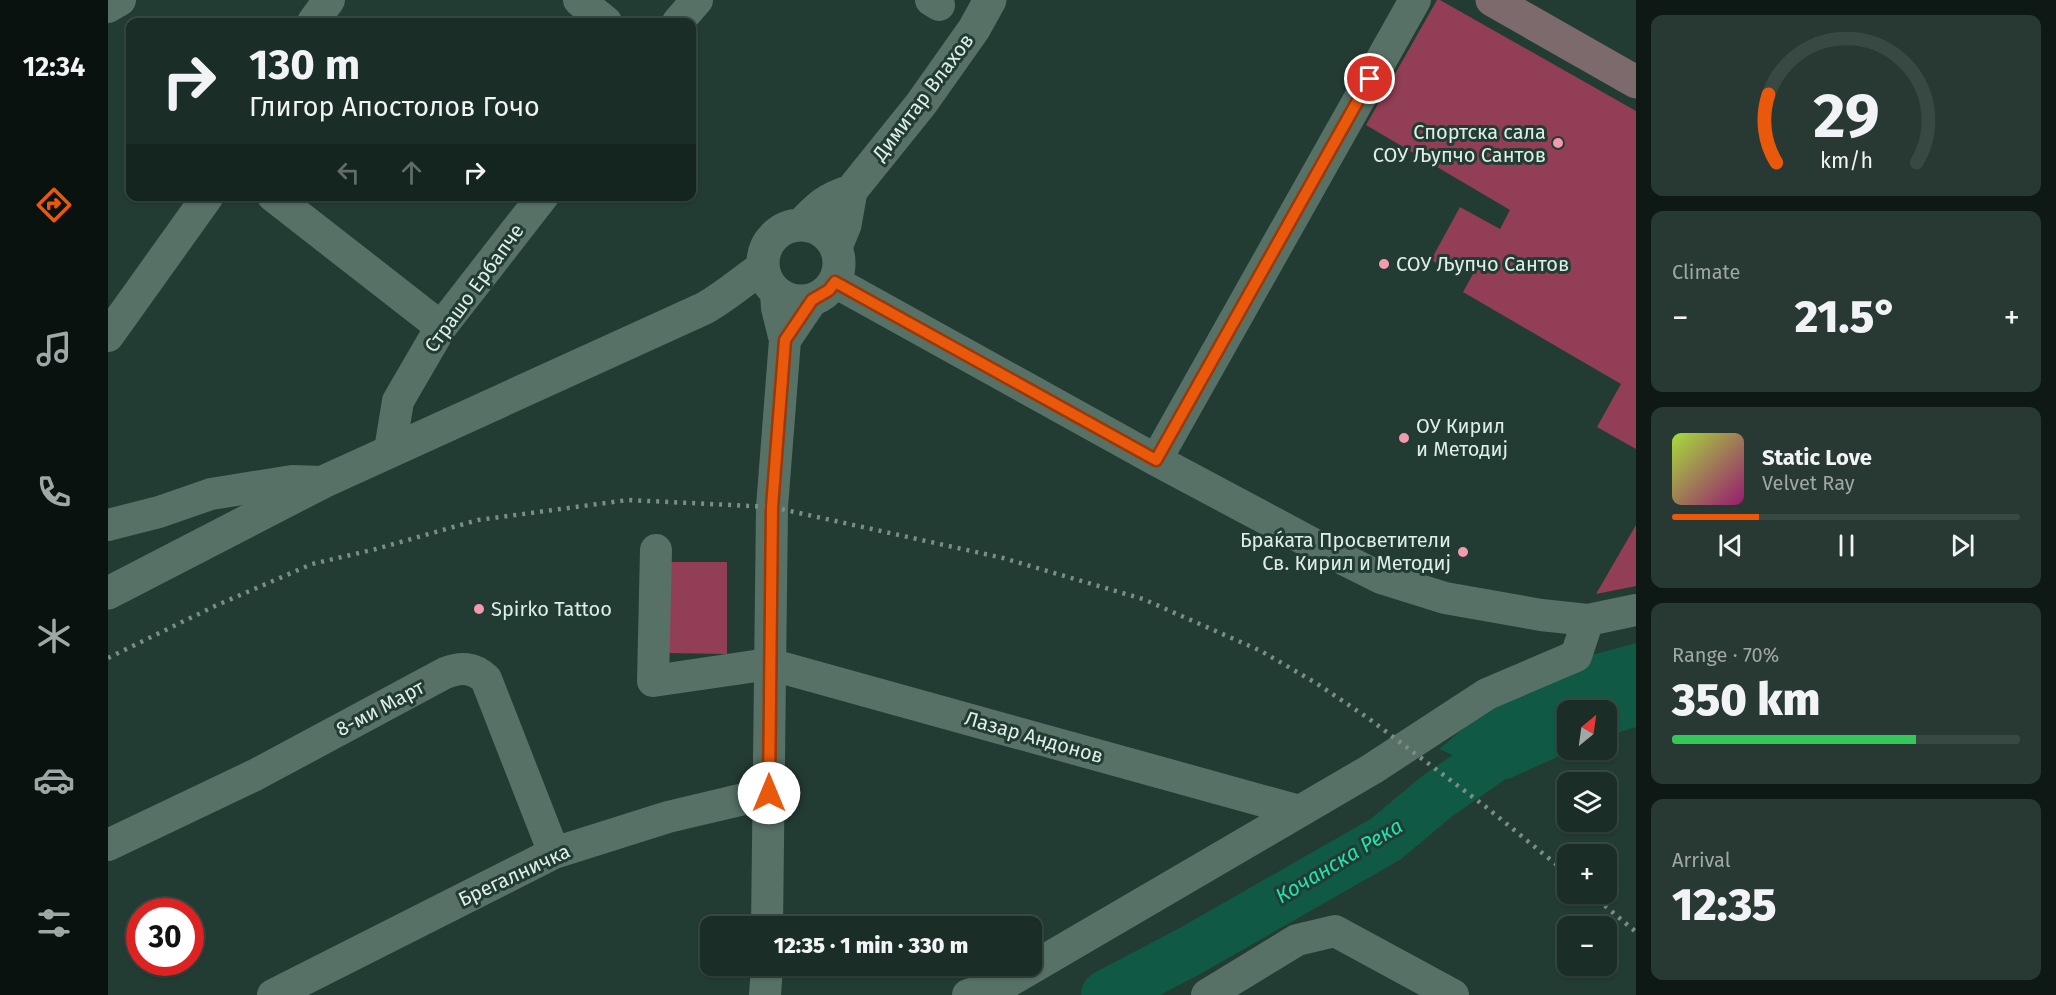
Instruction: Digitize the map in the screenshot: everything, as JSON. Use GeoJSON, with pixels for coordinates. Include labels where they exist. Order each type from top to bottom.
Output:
{"type":"FeatureCollection","features":[{"type":"Feature","properties":{"kind":"main road"},"geometry":{"type":"LineString","coordinates":[[1492,0],[1636,82]]}},
{"type":"Feature","properties":{"kind":"main road"},"geometry":{"type":"LineString","coordinates":[[1537,0],[1636,55]]}},
{"type":"Feature","properties":{"kind":"street"},"geometry":{"type":"LineString","coordinates":[[108,7],[120,0]]}},
{"type":"Feature","properties":{"kind":"street"},"geometry":{"type":"LineString","coordinates":[[316,18],[329,0]]}},
{"type":"Feature","properties":{"kind":"street"},"geometry":{"type":"LineString","coordinates":[[579,0],[601,18]]}},
{"type":"Feature","properties":{"kind":"street"},"geometry":{"type":"LineString","coordinates":[[681,18],[697,0]]}},
{"type":"Feature","properties":{"kind":"street","name":"Димитар Влахов"},"geometry":{"type":"LineString","coordinates":[[836,247],[845,225],[851,191],[921,104],[974,29],[990,0]]}},
{"type":"Feature","properties":{"kind":"street"},"geometry":{"type":"LineString","coordinates":[[1156,460],[1415,0]]}},
{"type":"Feature","properties":{"kind":"street","name":"Димитар Влахов"},"geometry":{"type":"LineString","coordinates":[[801,225],[821,204],[833,196],[851,191]]}},
{"type":"Feature","properties":{"kind":"street"},"geometry":{"type":"LineString","coordinates":[[108,336],[204,201]]}},
{"type":"Feature","properties":{"kind":"street"},"geometry":{"type":"LineString","coordinates":[[279,201],[441,327]]}},
{"type":"Feature","properties":{"kind":"street","name":"Страшо Ербапче"},"geometry":{"type":"LineString","coordinates":[[390,450],[398,401],[441,327],[539,201]]}},
{"type":"Feature","properties":{"kind":"street"},"geometry":{"type":"LineString","coordinates":[[767,916],[772,507],[785,340],[764,254],[773,238],[788,227],[801,225],[822,230],[836,247],[840,258],[839,271],[785,340]]}},
{"type":"Feature","properties":{"kind":"street"},"geometry":{"type":"LineString","coordinates":[[769,281],[793,301],[824,291],[1156,460],[1381,578],[1445,598],[1541,615],[1588,620],[1636,610]]}},
{"type":"Feature","properties":{"kind":"street"},"geometry":{"type":"LineString","coordinates":[[108,593],[390,450],[724,297],[741,296],[769,281]]}},
{"type":"Feature","properties":{"kind":"street"},"geometry":{"type":"LineString","coordinates":[[108,525],[159,512],[211,494],[292,481],[323,482]]}},
{"type":"Feature","properties":{"kind":"street","name":"Лазар Андонов"},"geometry":{"type":"LineString","coordinates":[[656,550],[653,681],[770,664],[1299,811]]}},
{"type":"Feature","properties":{"kind":"street"},"geometry":{"type":"LineString","coordinates":[[968,995],[1006,983],[1372,769],[1487,694],[1576,656],[1588,620]]}},
{"type":"Feature","properties":{"kind":"street","name":"8-ми Март"},"geometry":{"type":"LineString","coordinates":[[108,845],[255,775],[445,673],[467,668],[478,672],[486,679],[554,853]]}},
{"type":"Feature","properties":{"kind":"street","name":"Брегалничка"},"geometry":{"type":"LineString","coordinates":[[273,995],[554,853],[668,816],[769,793]]}},
{"type":"Feature","properties":{"kind":"street"},"geometry":{"type":"LineString","coordinates":[[1207,995],[1297,940],[1335,931],[1453,995]]}},
{"type":"Feature","properties":{"kind":"street"},"geometry":{"type":"LineString","coordinates":[[765,995],[766,976]]}},
{"type":"Feature","properties":{"kind":"shaded area"},"geometry":{"type":"Polygon","coordinates":[[[1437,0],[1636,111],[1636,449],[1597,427],[1621,384],[1463,292],[1478,265],[1453,272],[1431,260],[1460,207],[1500,229],[1510,210],[1366,125],[1437,0]]]}},
{"type":"Feature","properties":{"kind":"shaded area"},"geometry":{"type":"Polygon","coordinates":[[[1636,525],[1636,586],[1596,594],[1636,525]]]}},
{"type":"Feature","properties":{"kind":"shaded area"},"geometry":{"type":"Polygon","coordinates":[[[668,562],[727,562],[727,654],[668,653],[668,562]]]}},
{"type":"Feature","properties":{"kind":"shaded area"},"geometry":{"type":"Polygon","coordinates":[[[1636,643],[1636,727],[1617,733],[1617,700],[1557,700],[1557,757],[1508,779],[1439,749],[1530,672],[1636,643]]]}},
{"type":"Feature","properties":{"kind":"waterway","name":"Кочанска Река"},"geometry":{"type":"LineString","coordinates":[[1106,995],[1190,951],[1386,839],[1436,797],[1511,745],[1557,726]]}},
{"type":"Feature","properties":{"kind":"railway"},"geometry":{"type":"LineString","coordinates":[[108,658],[215,606],[312,564],[376,549],[478,520],[628,500],[772,507],[1003,558],[1143,599],[1261,651],[1316,683],[1368,718],[1486,807],[1557,865]]}},
{"type":"Feature","properties":{"kind":"railway"},"geometry":{"type":"LineString","coordinates":[[1603,904],[1636,932]]}},
{"type":"Feature","properties":{"kind":"place","name":"Спортска сала СОУ Љупчо Сантов"},"geometry":{"type":"Point","coordinates":[1558,143]}},
{"type":"Feature","properties":{"kind":"place","name":"СОУ Љупчо Сантов"},"geometry":{"type":"Point","coordinates":[1384,264]}},
{"type":"Feature","properties":{"kind":"place","name":"ОУ Кирил и Методиј"},"geometry":{"type":"Point","coordinates":[1404,438]}},
{"type":"Feature","properties":{"kind":"place","name":"Браќата Просветители Св. Кирил и Методиј"},"geometry":{"type":"Point","coordinates":[1463,552]}},
{"type":"Feature","properties":{"kind":"place","name":"Spirko Tattoo"},"geometry":{"type":"Point","coordinates":[479,609]}},
{"type":"Feature","properties":{"kind":"route"},"geometry":{"type":"LineString","coordinates":[[769,793],[772,507],[785,340],[812,300],[829,290],[835,282],[1156,460],[1370,79]]}}]}
